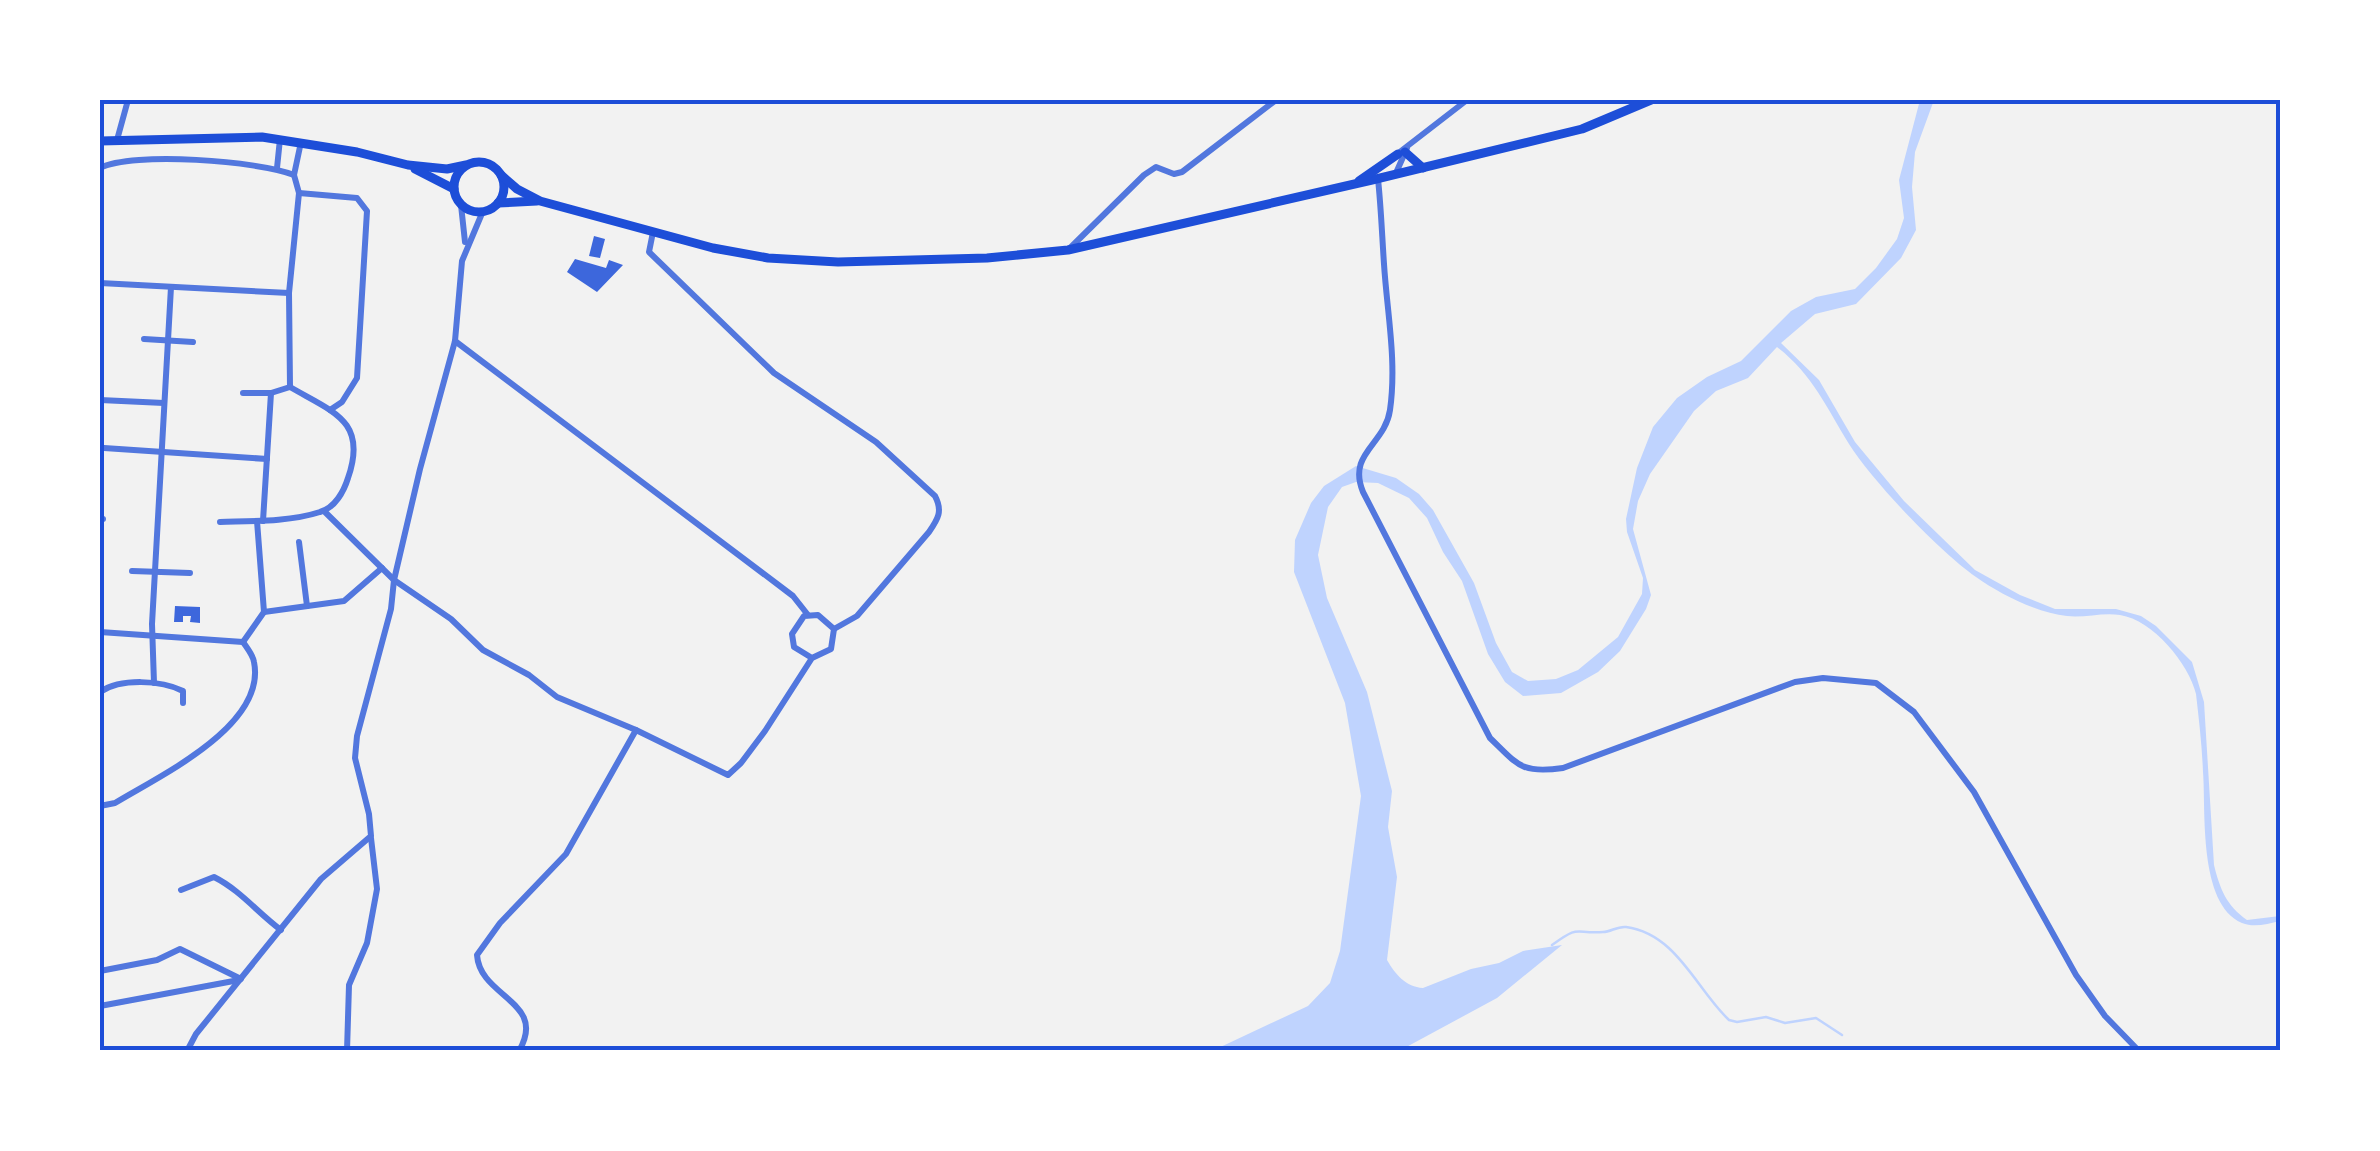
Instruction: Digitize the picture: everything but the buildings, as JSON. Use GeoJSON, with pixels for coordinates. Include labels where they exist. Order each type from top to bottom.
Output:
{"type":"FeatureCollection","features":[{"type":"Feature","properties":{"kind":"main road"},"geometry":{"type":"LineString","coordinates":[[100,140],[280,139],[408,165],[447,169],[473,162],[489,164],[517,189],[540,201],[713,248],[812,262],[971,258],[1068,250],[1387,177],[1582,129],[1651,100]]}},
{"type":"Feature","properties":{"kind":"main road"},"geometry":{"type":"LineString","coordinates":[[1355,184],[1404,150],[1423,168]]}},
{"type":"Feature","properties":{"kind":"main road"},"geometry":{"type":"LineString","coordinates":[[408,165],[454,189]]}},
{"type":"Feature","properties":{"kind":"main road"},"geometry":{"type":"LineString","coordinates":[[466,165],[455,178],[454,189],[461,204],[471,210],[540,201]]}},
{"type":"Feature","properties":{"kind":"main road"},"geometry":{"type":"LineString","coordinates":[[497,204],[504,190],[501,175]]}},
{"type":"Feature","properties":{"kind":"street"},"geometry":{"type":"LineString","coordinates":[[117,140],[128,100]]}},
{"type":"Feature","properties":{"kind":"street"},"geometry":{"type":"LineString","coordinates":[[1068,250],[1144,175],[1156,167],[1174,174],[1182,172],[1276,100]]}},
{"type":"Feature","properties":{"kind":"street"},"geometry":{"type":"LineString","coordinates":[[1463,101],[1404,150],[1387,177],[1390,413],[1358,465],[1360,484],[1490,738],[1515,762],[1537,772],[1563,768],[1794,682],[1823,678],[1876,683],[1914,712],[1974,792],[2076,975],[2105,1016],[2139,1051]]}},
{"type":"Feature","properties":{"kind":"street"},"geometry":{"type":"LineString","coordinates":[[276,168],[280,139]]}},
{"type":"Feature","properties":{"kind":"street"},"geometry":{"type":"LineString","coordinates":[[290,387],[289,294],[299,193],[294,175],[301,142]]}},
{"type":"Feature","properties":{"kind":"street"},"geometry":{"type":"LineString","coordinates":[[100,168],[125,160],[196,161],[276,168],[294,175]]}},
{"type":"Feature","properties":{"kind":"street"},"geometry":{"type":"LineString","coordinates":[[299,193],[357,198],[367,210],[359,363],[352,390],[330,410]]}},
{"type":"Feature","properties":{"kind":"street"},"geometry":{"type":"LineString","coordinates":[[347,1051],[349,984],[367,944],[377,889],[369,814],[355,758],[357,736],[455,341],[465,248],[466,221],[461,204]]}},
{"type":"Feature","properties":{"kind":"street"},"geometry":{"type":"LineString","coordinates":[[465,248],[483,211]]}},
{"type":"Feature","properties":{"kind":"street"},"geometry":{"type":"LineString","coordinates":[[324,512],[394,580],[451,619],[483,650],[528,675],[557,697],[728,775],[742,763],[812,658],[830,649],[834,629],[857,616],[929,532],[941,507],[935,496],[876,442],[804,396],[762,362],[649,252],[653,232]]}},
{"type":"Feature","properties":{"kind":"street"},"geometry":{"type":"LineString","coordinates":[[100,283],[289,294]]}},
{"type":"Feature","properties":{"kind":"street"},"geometry":{"type":"LineString","coordinates":[[154,683],[155,572],[171,287]]}},
{"type":"Feature","properties":{"kind":"street"},"geometry":{"type":"LineString","coordinates":[[144,339],[192,342]]}},
{"type":"Feature","properties":{"kind":"street"},"geometry":{"type":"LineString","coordinates":[[455,341],[793,596],[808,615],[825,618],[834,629]]}},
{"type":"Feature","properties":{"kind":"street"},"geometry":{"type":"LineString","coordinates":[[220,522],[324,512],[344,492],[356,454],[348,426],[330,410],[290,387],[271,393],[243,392]]}},
{"type":"Feature","properties":{"kind":"street"},"geometry":{"type":"LineString","coordinates":[[243,642],[264,612],[260,521],[271,393]]}},
{"type":"Feature","properties":{"kind":"street"},"geometry":{"type":"LineString","coordinates":[[100,400],[164,403]]}},
{"type":"Feature","properties":{"kind":"street"},"geometry":{"type":"LineString","coordinates":[[104,448],[267,459]]}},
{"type":"Feature","properties":{"kind":"street"},"geometry":{"type":"LineString","coordinates":[[299,542],[307,606]]}},
{"type":"Feature","properties":{"kind":"street"},"geometry":{"type":"LineString","coordinates":[[264,612],[350,598],[382,568]]}},
{"type":"Feature","properties":{"kind":"street"},"geometry":{"type":"LineString","coordinates":[[132,570],[190,573]]}},
{"type":"Feature","properties":{"kind":"street"},"geometry":{"type":"LineString","coordinates":[[808,615],[794,627],[792,640],[799,653],[812,658]]}},
{"type":"Feature","properties":{"kind":"street"},"geometry":{"type":"LineString","coordinates":[[100,632],[243,642]]}},
{"type":"Feature","properties":{"kind":"street"},"geometry":{"type":"LineString","coordinates":[[100,806],[115,803],[223,734],[254,687],[254,660],[243,642]]}},
{"type":"Feature","properties":{"kind":"street"},"geometry":{"type":"LineString","coordinates":[[100,692],[117,684],[154,683],[183,691],[184,703]]}},
{"type":"Feature","properties":{"kind":"street"},"geometry":{"type":"LineString","coordinates":[[519,1051],[528,1030],[524,1014],[480,972],[477,955],[500,923],[566,854],[636,730]]}},
{"type":"Feature","properties":{"kind":"street"},"geometry":{"type":"LineString","coordinates":[[187,1051],[321,878],[371,836]]}},
{"type":"Feature","properties":{"kind":"street"},"geometry":{"type":"LineString","coordinates":[[181,890],[214,877],[281,930]]}},
{"type":"Feature","properties":{"kind":"street"},"geometry":{"type":"LineString","coordinates":[[100,970],[157,960],[180,950],[241,979]]}},
{"type":"Feature","properties":{"kind":"street"},"geometry":{"type":"LineString","coordinates":[[100,1006],[241,979]]}},
{"type":"Feature","properties":{"kind":"water"},"geometry":{"type":"Polygon","coordinates":[[[1920,100],[1934,100],[1915,152],[1912,187],[1916,230],[1901,258],[1856,304],[1815,314],[1781,343],[1819,380],[1855,442],[1904,501],[1975,570],[2055,609],[2116,609],[2141,616],[2192,662],[2204,702],[2214,865],[2219,882],[2229,902],[2247,920],[2280,916],[2280,921],[2242,923],[2228,913],[2218,897],[2207,855],[2196,694],[2186,670],[2168,645],[2132,619],[2114,614],[2067,616],[2044,611],[2007,596],[1976,577],[1944,551],[1890,496],[1860,460],[1809,380],[1777,347],[1748,378],[1716,391],[1694,411],[1650,474],[1638,501],[1633,529],[1651,595],[1646,609],[1620,651],[1598,672],[1561,693],[1523,696],[1505,682],[1488,654],[1462,581],[1427,518],[1409,498],[1378,483],[1356,482],[1342,487],[1328,507],[1318,555],[1327,598],[1367,692],[1392,791],[1388,827],[1397,877],[1387,960],[1402,979],[1423,988],[1523,951],[1562,945],[1497,998],[1399,1051],[1212,1051],[1308,1006],[1330,983],[1340,951],[1361,796],[1345,703],[1294,572],[1295,540],[1311,503],[1324,486],[1356,466],[1396,478],[1433,510],[1474,583],[1496,643],[1512,672],[1528,681],[1556,679],[1578,670],[1618,637],[1642,594],[1643,578],[1626,519],[1637,468],[1653,427],[1677,398],[1707,377],[1741,361],[1791,311],[1816,297],[1855,289],[1876,268],[1897,239],[1904,218],[1899,180],[1920,100]]]}},
{"type":"Feature","properties":{"kind":"waterway"},"geometry":{"type":"LineString","coordinates":[[1552,945],[1577,931],[1606,932],[1623,927],[1644,932],[1672,951],[1729,1020],[1766,1017],[1785,1023],[1816,1018],[1842,1035]]}}]}
